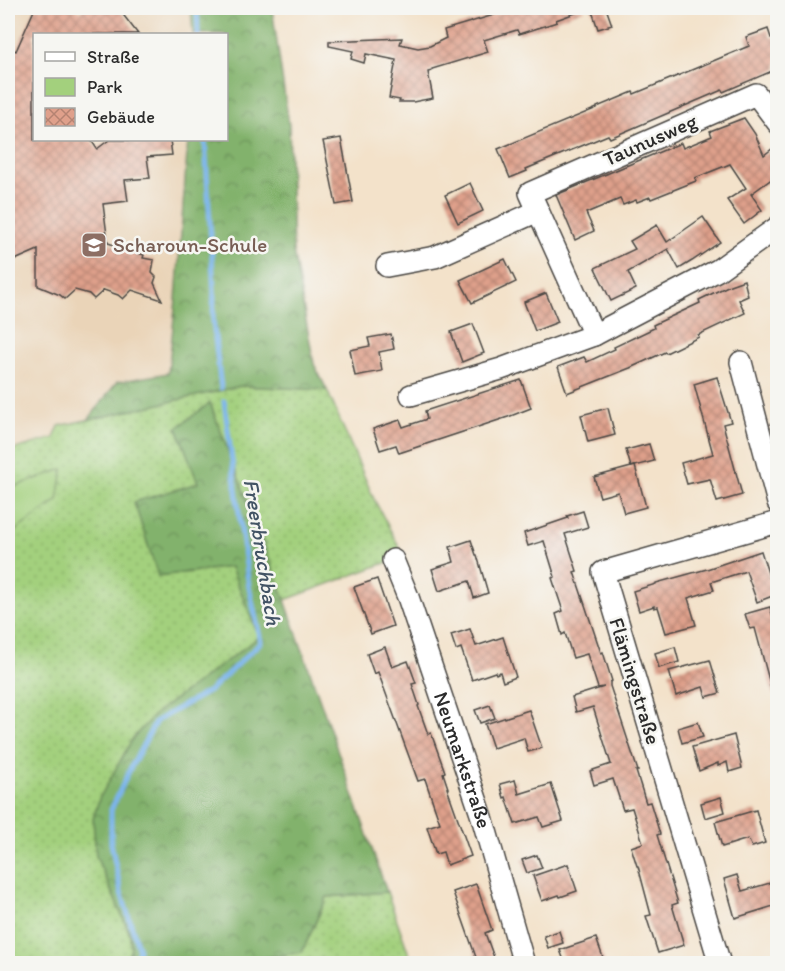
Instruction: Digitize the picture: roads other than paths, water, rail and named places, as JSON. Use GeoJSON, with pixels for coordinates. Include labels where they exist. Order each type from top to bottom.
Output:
{"type":"FeatureCollection","features":[{"type":"Feature","properties":{"kind":"street","name":"Taunusweg"},"geometry":{"type":"LineString","coordinates":[[594,335],[530,193],[756,94],[777,123]]}},
{"type":"Feature","properties":{"kind":"street"},"geometry":{"type":"LineString","coordinates":[[387,266],[435,257],[538,211]]}},
{"type":"Feature","properties":{"kind":"street"},"geometry":{"type":"LineString","coordinates":[[411,395],[501,369],[594,335],[718,270],[777,227]]}},
{"type":"Feature","properties":{"kind":"street"},"geometry":{"type":"LineString","coordinates":[[741,362],[777,503]]}},
{"type":"Feature","properties":{"kind":"street","name":"Flämingstraße"},"geometry":{"type":"LineString","coordinates":[[720,963],[603,572],[777,522]]}},
{"type":"Feature","properties":{"kind":"street","name":"Neumarkstraße"},"geometry":{"type":"LineString","coordinates":[[393,560],[408,597],[482,817],[524,963]]}},
{"type":"Feature","properties":{"kind":"waterway","name":"Freerbruchbach"},"geometry":{"type":"LineString","coordinates":[[197,8],[198,33]]}},
{"type":"Feature","properties":{"kind":"waterway","name":"Freerbruchbach"},"geometry":{"type":"LineString","coordinates":[[205,141],[214,291],[213,321],[221,388]]}},
{"type":"Feature","properties":{"kind":"waterway","name":"Freerbruchbach"},"geometry":{"type":"LineString","coordinates":[[133,964],[139,950],[121,892],[111,843],[111,810],[156,721],[209,691],[261,642],[249,587],[224,401]]}},
{"type":"Feature","properties":{"kind":"place","name":"Scharoun-Schule"},"geometry":{"type":"Point","coordinates":[94,245]}}]}
